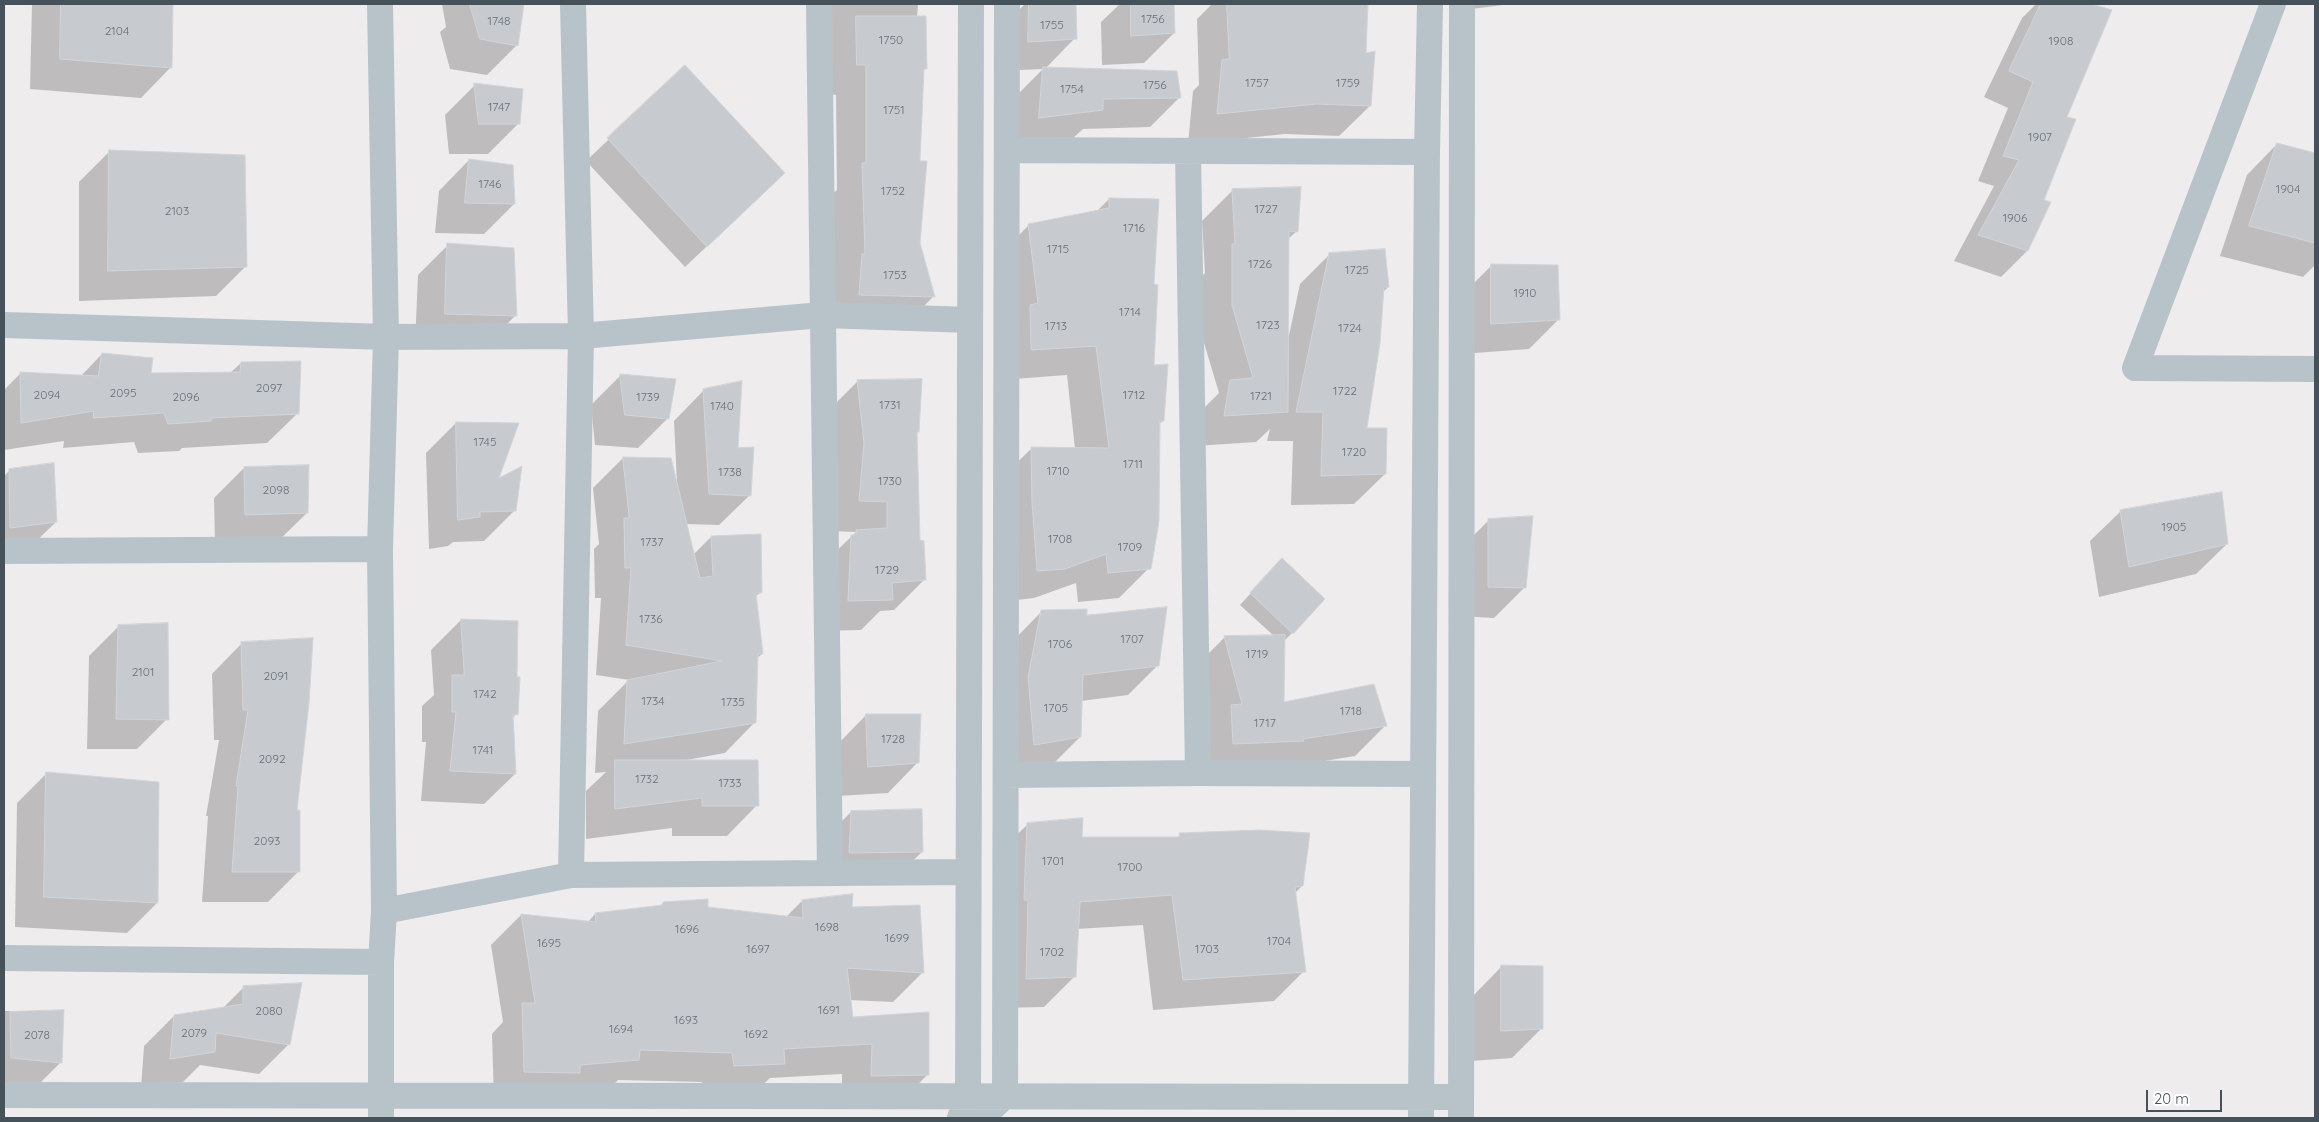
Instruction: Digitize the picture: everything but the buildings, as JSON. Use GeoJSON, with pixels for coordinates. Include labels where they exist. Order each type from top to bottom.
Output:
{"type":"FeatureCollection","features":[{"type":"Feature","properties":{"kind":"street"},"geometry":{"type":"LineString","coordinates":[[380,4],[386,337],[380,549],[384,911],[381,962],[381,1107]]}},
{"type":"Feature","properties":{"kind":"street"},"geometry":{"type":"LineString","coordinates":[[571,875],[582,336],[573,4]]}},
{"type":"Feature","properties":{"kind":"street"},"geometry":{"type":"LineString","coordinates":[[819,4],[830,872]]}},
{"type":"Feature","properties":{"kind":"street"},"geometry":{"type":"LineString","coordinates":[[964,1107],[968,872],[972,4]]}},
{"type":"Feature","properties":{"kind":"street"},"geometry":{"type":"LineString","coordinates":[[981,1118],[1005,1096],[1007,4]]}},
{"type":"Feature","properties":{"kind":"street"},"geometry":{"type":"LineString","coordinates":[[1421,1108],[1426,152],[1430,4]]}},
{"type":"Feature","properties":{"kind":"street"},"geometry":{"type":"LineString","coordinates":[[4,1095],[381,1107],[964,1107],[1005,1096],[1461,1108],[1462,4]]}},
{"type":"Feature","properties":{"kind":"street"},"geometry":{"type":"LineString","coordinates":[[2273,4],[2135,368],[2315,369]]}},
{"type":"Feature","properties":{"kind":"street"},"geometry":{"type":"LineString","coordinates":[[1007,150],[1426,152]]}},
{"type":"Feature","properties":{"kind":"street"},"geometry":{"type":"LineString","coordinates":[[1188,151],[1198,773]]}},
{"type":"Feature","properties":{"kind":"street"},"geometry":{"type":"LineString","coordinates":[[4,325],[386,337],[582,336],[822,315],[970,320]]}},
{"type":"Feature","properties":{"kind":"street"},"geometry":{"type":"LineString","coordinates":[[4,551],[380,549]]}},
{"type":"Feature","properties":{"kind":"street"},"geometry":{"type":"LineString","coordinates":[[1006,775],[1198,773],[1422,774]]}},
{"type":"Feature","properties":{"kind":"street"},"geometry":{"type":"LineString","coordinates":[[384,911],[571,875],[968,872]]}},
{"type":"Feature","properties":{"kind":"street"},"geometry":{"type":"LineString","coordinates":[[4,958],[381,962]]}}]}
